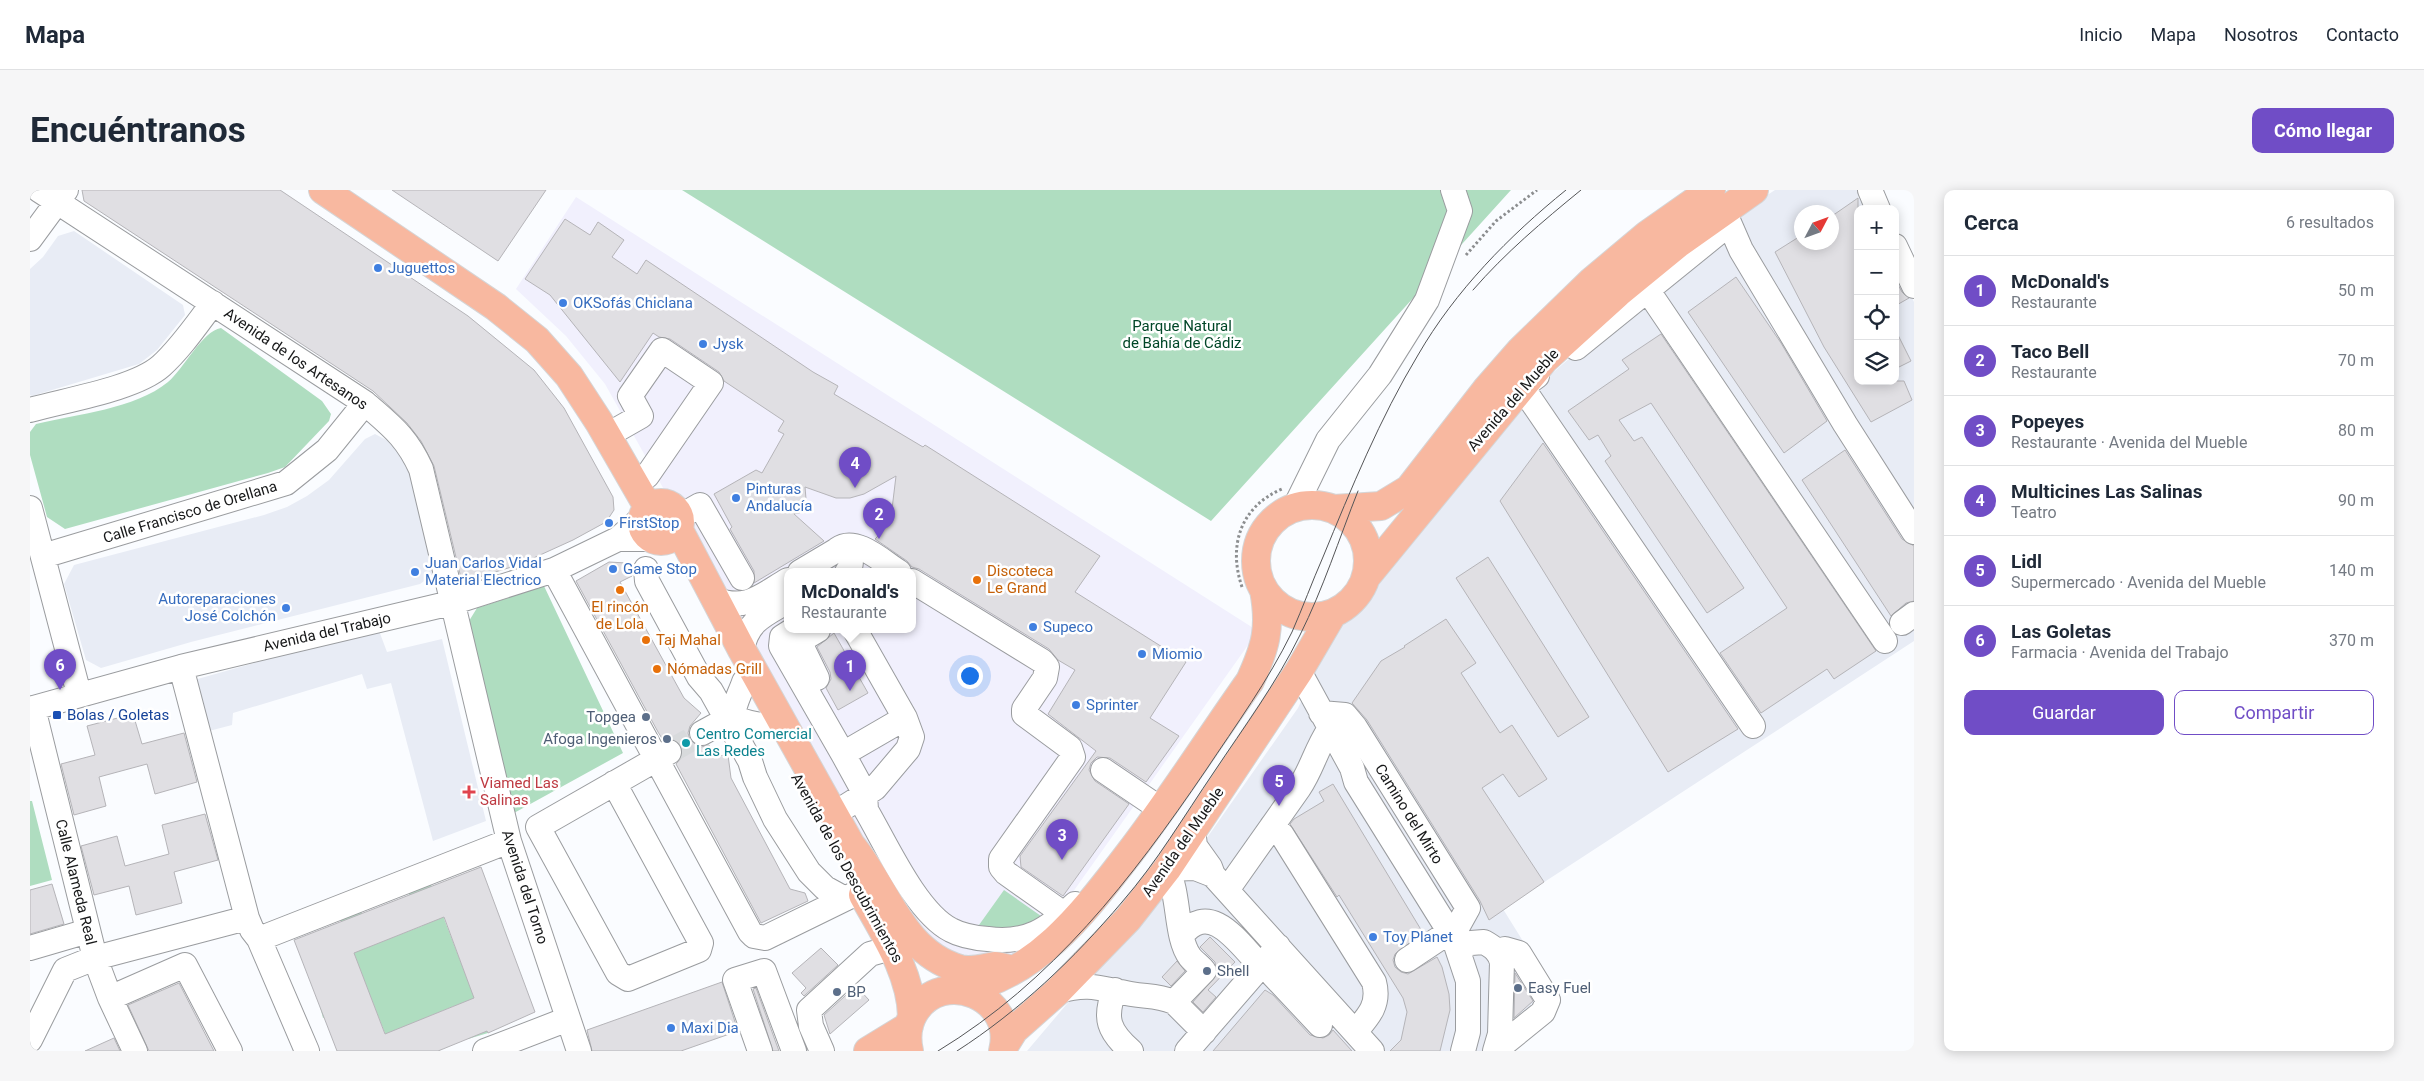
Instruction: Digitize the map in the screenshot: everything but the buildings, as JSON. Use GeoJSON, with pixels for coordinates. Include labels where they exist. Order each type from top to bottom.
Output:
{"type":"FeatureCollection","features":[{"type":"Feature","properties":{"kind":"main road","name":"Avenida de los Descubrimientos"},"geometry":{"type":"LineString","coordinates":[[322,190],[489,302],[537,340],[569,376],[661,522],[715,599],[851,844],[863,859],[902,926],[911,938],[945,964],[963,970],[997,966],[1013,970]]}},
{"type":"Feature","properties":{"kind":"main road","name":"Avenida de los Descubrimientos"},"geometry":{"type":"LineString","coordinates":[[349,190],[500,291],[540,323],[588,376],[647,476],[661,522],[859,901],[891,948],[910,990],[910,1031]]}},
{"type":"Feature","properties":{"kind":"main road","name":"Avenida del Mueble"},"geometry":{"type":"LineString","coordinates":[[1334,509],[1380,506],[1409,489],[1486,390],[1522,350],[1591,282],[1647,235],[1721,208],[1754,190]]}},
{"type":"Feature","properties":{"kind":"main road","name":"Avenida del Mueble"},"geometry":{"type":"LineString","coordinates":[[1366,578],[1544,360],[1643,282],[1679,243],[1721,208]]}},
{"type":"Feature","properties":{"kind":"main road"},"geometry":{"type":"LineString","coordinates":[[868,1051],[910,1031],[918,1008],[933,995],[982,986],[1013,970],[1046,948],[1089,906],[1203,738],[1250,681],[1260,659],[1268,629],[1255,592],[1258,577],[1256,562],[1258,548],[1262,534],[1280,515],[1295,507],[1321,505],[1334,509],[1346,516],[1365,540],[1368,565],[1366,578],[1354,599],[1333,613],[1321,616],[1298,615],[1285,610],[1273,601],[1255,592]]}},
{"type":"Feature","properties":{"kind":"main road","name":"Avenida del Mueble"},"geometry":{"type":"LineString","coordinates":[[1003,1048],[1014,1030],[1058,991],[1128,918],[1167,869],[1299,671],[1333,613]]}},
{"type":"Feature","properties":{"kind":"main road","name":"Avenida de los Descubrimientos"},"geometry":{"type":"LineString","coordinates":[[851,844],[856,862],[899,937],[934,979],[957,990],[981,996],[996,1011],[1004,1029],[1003,1048]]}},
{"type":"Feature","properties":{"kind":"street"},"geometry":{"type":"LineString","coordinates":[[1295,507],[1328,440],[1380,375],[1427,300],[1460,211],[1453,190]]}},
{"type":"Feature","properties":{"kind":"street"},"geometry":{"type":"LineString","coordinates":[[1870,190],[1876,205]]}},
{"type":"Feature","properties":{"kind":"street"},"geometry":{"type":"LineString","coordinates":[[30,239],[54,194]]}},
{"type":"Feature","properties":{"kind":"street","name":"Avenida de los Artesanos"},"geometry":{"type":"LineString","coordinates":[[54,194],[213,303],[365,403],[401,434],[412,448],[421,469],[451,603]]}},
{"type":"Feature","properties":{"kind":"street"},"geometry":{"type":"LineString","coordinates":[[1721,208],[1741,250],[1840,416],[1914,532]]}},
{"type":"Feature","properties":{"kind":"street"},"geometry":{"type":"LineString","coordinates":[[1897,250],[1914,286]]}},
{"type":"Feature","properties":{"kind":"street"},"geometry":{"type":"LineString","coordinates":[[1643,282],[1885,641]]}},
{"type":"Feature","properties":{"kind":"street"},"geometry":{"type":"LineString","coordinates":[[30,410],[118,386],[160,367],[177,349],[213,303]]}},
{"type":"Feature","properties":{"kind":"street"},"geometry":{"type":"LineString","coordinates":[[620,428],[641,416],[630,396],[662,350],[711,383],[647,476]]}},
{"type":"Feature","properties":{"kind":"street"},"geometry":{"type":"LineString","coordinates":[[1522,386],[1753,726]]}},
{"type":"Feature","properties":{"kind":"street","name":"Calle Francisco de Orellana"},"geometry":{"type":"LineString","coordinates":[[43,556],[286,483],[327,450],[365,403]]}},
{"type":"Feature","properties":{"kind":"street","name":"Avenida del Trabajo"},"geometry":{"type":"LineString","coordinates":[[31,708],[181,667],[451,603],[554,570],[618,538],[700,505],[742,578]]}},
{"type":"Feature","properties":{"kind":"street"},"geometry":{"type":"LineString","coordinates":[[30,508],[79,694]]}},
{"type":"Feature","properties":{"kind":"street"},"geometry":{"type":"LineString","coordinates":[[807,568],[847,544],[858,546],[893,568]]}},
{"type":"Feature","properties":{"kind":"street"},"geometry":{"type":"LineString","coordinates":[[837,550],[846,552],[851,559],[849,568]]}},
{"type":"Feature","properties":{"kind":"street"},"geometry":{"type":"LineString","coordinates":[[646,569],[647,581],[699,677],[730,717],[775,819],[809,872],[825,888],[859,901]]}},
{"type":"Feature","properties":{"kind":"street"},"geometry":{"type":"LineString","coordinates":[[554,570],[662,756],[746,928],[754,936],[765,938],[859,901]]}},
{"type":"Feature","properties":{"kind":"street"},"geometry":{"type":"LineString","coordinates":[[715,599],[735,606],[746,604],[784,582]]}},
{"type":"Feature","properties":{"kind":"street"},"geometry":{"type":"LineString","coordinates":[[916,582],[1042,661],[1047,667],[1045,678],[1024,709],[1024,714],[1070,748],[1073,757],[1000,863],[1006,873],[1064,914]]}},
{"type":"Feature","properties":{"kind":"street","name":"Avenida del Torno"},"geometry":{"type":"LineString","coordinates":[[451,603],[509,841],[579,1051]]}},
{"type":"Feature","properties":{"kind":"street"},"geometry":{"type":"LineString","coordinates":[[742,650],[744,638],[758,618],[784,603]]}},
{"type":"Feature","properties":{"kind":"street"},"geometry":{"type":"LineString","coordinates":[[788,633],[782,637],[781,646],[865,794],[866,810],[920,903],[950,930],[972,938],[1015,941],[1035,935],[1064,914],[1156,806],[1104,770]]}},
{"type":"Feature","properties":{"kind":"street"},"geometry":{"type":"LineString","coordinates":[[814,633],[803,640],[801,646],[826,696],[822,717]]}},
{"type":"Feature","properties":{"kind":"street"},"geometry":{"type":"LineString","coordinates":[[834,814],[875,788],[908,749],[912,737],[899,722],[843,633]]}},
{"type":"Feature","properties":{"kind":"street"},"geometry":{"type":"LineString","coordinates":[[855,633],[899,722]]}},
{"type":"Feature","properties":{"kind":"street"},"geometry":{"type":"LineString","coordinates":[[181,667],[247,918],[252,930],[259,939],[307,1051]]}},
{"type":"Feature","properties":{"kind":"street"},"geometry":{"type":"LineString","coordinates":[[1299,671],[1352,768],[1356,782],[1454,940],[1468,982],[1468,1032],[1463,1051]]}},
{"type":"Feature","properties":{"kind":"street"},"geometry":{"type":"LineString","coordinates":[[702,733],[730,717],[744,682]]}},
{"type":"Feature","properties":{"kind":"street","name":"Calle Alameda Real"},"geometry":{"type":"LineString","coordinates":[[31,708],[95,958],[110,998],[135,1051]]}},
{"type":"Feature","properties":{"kind":"street"},"geometry":{"type":"LineString","coordinates":[[730,717],[742,723],[755,722],[769,727]]}},
{"type":"Feature","properties":{"kind":"street"},"geometry":{"type":"LineString","coordinates":[[1220,882],[1272,826],[1309,773],[1325,721]]}},
{"type":"Feature","properties":{"kind":"street"},"geometry":{"type":"LineString","coordinates":[[843,754],[899,722]]}},
{"type":"Feature","properties":{"kind":"street"},"geometry":{"type":"LineString","coordinates":[[614,784],[701,943],[699,950],[628,979],[618,973],[538,826],[662,756]]}},
{"type":"Feature","properties":{"kind":"street"},"geometry":{"type":"LineString","coordinates":[[1182,935],[1188,928],[1202,921],[1218,923],[1275,961],[1363,1045],[1374,1009],[1376,991],[1374,982],[1282,835],[1272,826]]}},
{"type":"Feature","properties":{"kind":"street"},"geometry":{"type":"LineString","coordinates":[[1193,829],[1195,846],[1320,1025]]}},
{"type":"Feature","properties":{"kind":"street"},"geometry":{"type":"LineString","coordinates":[[259,939],[509,841]]}},
{"type":"Feature","properties":{"kind":"street"},"geometry":{"type":"LineString","coordinates":[[1220,882],[1194,868],[1167,869],[1174,882],[1182,935],[1189,956],[1232,998]]}},
{"type":"Feature","properties":{"kind":"street"},"geometry":{"type":"LineString","coordinates":[[859,901],[863,960]]}},
{"type":"Feature","properties":{"kind":"street"},"geometry":{"type":"LineString","coordinates":[[30,1040],[65,970],[95,958],[247,918]]}},
{"type":"Feature","properties":{"kind":"street"},"geometry":{"type":"LineString","coordinates":[[30,948],[88,931]]}},
{"type":"Feature","properties":{"kind":"street"},"geometry":{"type":"LineString","coordinates":[[1407,960],[1454,940],[1470,943],[1484,942],[1497,951],[1502,962],[1500,1034],[1496,1051]]}},
{"type":"Feature","properties":{"kind":"street"},"geometry":{"type":"LineString","coordinates":[[822,1051],[811,1026],[809,1010],[870,954],[891,948]]}},
{"type":"Feature","properties":{"kind":"street"},"geometry":{"type":"LineString","coordinates":[[1496,1051],[1543,1012],[1548,1000],[1519,953],[1504,949],[1497,951]]}},
{"type":"Feature","properties":{"kind":"street"},"geometry":{"type":"LineString","coordinates":[[1204,1041],[1232,998],[1275,961]]}},
{"type":"Feature","properties":{"kind":"street"},"geometry":{"type":"LineString","coordinates":[[1187,1051],[1204,1041],[1275,961]]}},
{"type":"Feature","properties":{"kind":"street"},"geometry":{"type":"LineString","coordinates":[[110,998],[185,965],[230,1051]]}},
{"type":"Feature","properties":{"kind":"street"},"geometry":{"type":"LineString","coordinates":[[760,1051],[734,980],[764,970],[794,1051]]}},
{"type":"Feature","properties":{"kind":"street"},"geometry":{"type":"LineString","coordinates":[[1174,1002],[1204,971]]}},
{"type":"Feature","properties":{"kind":"street"},"geometry":{"type":"LineString","coordinates":[[1058,991],[1077,986],[1096,986],[1132,995],[1157,995],[1174,1002],[1204,1041]]}},
{"type":"Feature","properties":{"kind":"street"},"geometry":{"type":"LineString","coordinates":[[1115,990],[1110,1002],[1108,1015],[1111,1028],[1118,1039],[1131,1051]]}},
{"type":"Feature","properties":{"kind":"street"},"geometry":{"type":"LineString","coordinates":[[485,1051],[568,1020]]}},
{"type":"Feature","properties":{"kind":"path"},"geometry":{"type":"LineString","coordinates":[[1464,257],[1496,221],[1537,190]]}},
{"type":"Feature","properties":{"kind":"path"},"geometry":{"type":"LineString","coordinates":[[1255,592],[1237,572],[1235,553],[1244,522],[1256,505]]}},
{"type":"Feature","properties":{"kind":"shaded area"},"geometry":{"type":"Polygon","coordinates":[[[1775,190],[1863,190],[1869,205],[1854,205],[1854,385],[1899,385],[1899,270],[1914,302],[1914,641],[1503,909],[1561,1002],[1506,1051],[1027,1051],[1204,842],[1298,708],[1329,642],[1535,388],[1734,217],[1775,190]]]}},
{"type":"Feature","properties":{"kind":"shaded area"},"geometry":{"type":"Polygon","coordinates":[[[576,197],[1258,631],[1036,944],[1017,954],[967,963],[908,926],[605,384],[566,336],[516,289],[576,197]]]}},
{"type":"Feature","properties":{"kind":"shaded area"},"geometry":{"type":"Polygon","coordinates":[[[74,231],[183,305],[185,315],[157,350],[139,364],[32,396],[30,395],[30,269],[43,257],[58,236],[74,231]]]}},
{"type":"Feature","properties":{"kind":"shaded area"},"geometry":{"type":"Polygon","coordinates":[[[375,434],[392,443],[408,464],[435,573],[420,584],[191,642],[101,668],[86,660],[64,584],[74,565],[264,515],[287,507],[307,496],[329,480],[365,439],[375,434]]]}},
{"type":"Feature","properties":{"kind":"shaded area"},"geometry":{"type":"Polygon","coordinates":[[[378,628],[387,652],[442,639],[486,821],[433,841],[391,683],[367,689],[362,674],[233,713],[232,725],[209,731],[194,680],[378,628]]]}},
{"type":"Feature","properties":{"kind":"green space","name":"Parque Natural de Bahía de Cádiz"},"geometry":{"type":"Polygon","coordinates":[[[682,190],[1511,190],[1211,521],[682,190]]]}},
{"type":"Feature","properties":{"kind":"green space"},"geometry":{"type":"Polygon","coordinates":[[[221,328],[322,401],[331,414],[329,421],[285,467],[268,473],[65,529],[47,517],[30,455],[30,432],[36,424],[123,405],[155,391],[174,376],[207,336],[221,328]]]}},
{"type":"Feature","properties":{"kind":"green space"},"geometry":{"type":"Polygon","coordinates":[[[544,586],[623,753],[514,813],[469,621],[477,608],[544,586]]]}},
{"type":"Feature","properties":{"kind":"green space"},"geometry":{"type":"Polygon","coordinates":[[[30,801],[32,801],[52,880],[30,886],[30,801]]]}},
{"type":"Feature","properties":{"kind":"green space"},"geometry":{"type":"Polygon","coordinates":[[[430,882],[488,1033],[468,1039],[454,1006],[406,1026],[392,1051],[371,998],[323,1018],[319,1003],[366,985],[340,919],[361,911],[375,944],[422,926],[408,892],[430,882]]]}},
{"type":"Feature","properties":{"kind":"green space"},"geometry":{"type":"Polygon","coordinates":[[[1004,890],[1041,916],[1028,925],[1020,927],[995,928],[979,925],[1004,890]]]}},
{"type":"Feature","properties":{"kind":"tunnel"},"geometry":{"type":"LineString","coordinates":[[669,752],[702,733]]}},
{"type":"Feature","properties":{"kind":"tram line"},"geometry":{"type":"LineString","coordinates":[[938,1051],[1018,993],[1054,960],[1119,889],[1178,811],[1251,702],[1283,650],[1367,454],[1391,404],[1418,355],[1449,309],[1484,266],[1524,226],[1566,190]]}},
{"type":"Feature","properties":{"kind":"tram line"},"geometry":{"type":"LineString","coordinates":[[1473,290],[1511,250],[1581,190]]}},
{"type":"Feature","properties":{"kind":"tram line"},"geometry":{"type":"LineString","coordinates":[[957,1051],[1002,1019],[1065,964],[1104,923],[1159,855],[1259,705],[1291,653],[1316,600],[1358,491]]}},
{"type":"Feature","properties":{"kind":"place","name":"Juguettos"},"geometry":{"type":"Point","coordinates":[378,268]}},
{"type":"Feature","properties":{"kind":"place","name":"OKSofás Chiclana"},"geometry":{"type":"Point","coordinates":[563,303]}},
{"type":"Feature","properties":{"kind":"place","name":"Jysk"},"geometry":{"type":"Point","coordinates":[703,344]}},
{"type":"Feature","properties":{"kind":"place","name":"Multicines Las Salinas"},"geometry":{"type":"Point","coordinates":[855,488]}},
{"type":"Feature","properties":{"kind":"place","name":"Pinturas Andalucía"},"geometry":{"type":"Point","coordinates":[736,498]}},
{"type":"Feature","properties":{"kind":"place","name":"FirstStop"},"geometry":{"type":"Point","coordinates":[609,523]}},
{"type":"Feature","properties":{"kind":"place","name":"Taco Bell"},"geometry":{"type":"Point","coordinates":[879,539]}},
{"type":"Feature","properties":{"kind":"place","name":"Game Stop"},"geometry":{"type":"Point","coordinates":[613,569]}},
{"type":"Feature","properties":{"kind":"place","name":"Juan Carlos Vidal Material Electrico"},"geometry":{"type":"Point","coordinates":[415,572]}},
{"type":"Feature","properties":{"kind":"place","name":"Discoteca Le Grand"},"geometry":{"type":"Point","coordinates":[977,580]}},
{"type":"Feature","properties":{"kind":"place","name":"El rincón de Lola"},"geometry":{"type":"Point","coordinates":[620,590]}},
{"type":"Feature","properties":{"kind":"place","name":"Autoreparaciones José Colchón"},"geometry":{"type":"Point","coordinates":[286,608]}},
{"type":"Feature","properties":{"kind":"place","name":"Supeco"},"geometry":{"type":"Point","coordinates":[1033,627]}},
{"type":"Feature","properties":{"kind":"place","name":"Taj Mahal"},"geometry":{"type":"Point","coordinates":[646,640]}},
{"type":"Feature","properties":{"kind":"place","name":"Miomio"},"geometry":{"type":"Point","coordinates":[1142,654]}},
{"type":"Feature","properties":{"kind":"place","name":"Nómadas Grill"},"geometry":{"type":"Point","coordinates":[657,669]}},
{"type":"Feature","properties":{"kind":"place","name":"Las Goletas"},"geometry":{"type":"Point","coordinates":[60,690]}},
{"type":"Feature","properties":{"kind":"place","name":"McDonald's"},"geometry":{"type":"Point","coordinates":[850,691]}},
{"type":"Feature","properties":{"kind":"place","name":"Sprinter"},"geometry":{"type":"Point","coordinates":[1076,705]}},
{"type":"Feature","properties":{"kind":"place","name":"Bolas / Goletas"},"geometry":{"type":"Point","coordinates":[57,715]}},
{"type":"Feature","properties":{"kind":"place","name":"Topgea"},"geometry":{"type":"Point","coordinates":[646,717]}},
{"type":"Feature","properties":{"kind":"place","name":"Afoga Ingenieros"},"geometry":{"type":"Point","coordinates":[667,739]}},
{"type":"Feature","properties":{"kind":"place","name":"Centro Comercial Las Redes"},"geometry":{"type":"Point","coordinates":[686,743]}},
{"type":"Feature","properties":{"kind":"place","name":"Viamed Las Salinas"},"geometry":{"type":"Point","coordinates":[469,792]}},
{"type":"Feature","properties":{"kind":"place","name":"Lidl"},"geometry":{"type":"Point","coordinates":[1279,806]}},
{"type":"Feature","properties":{"kind":"place","name":"Popeyes"},"geometry":{"type":"Point","coordinates":[1062,860]}},
{"type":"Feature","properties":{"kind":"place","name":"Toy Planet"},"geometry":{"type":"Point","coordinates":[1373,937]}},
{"type":"Feature","properties":{"kind":"place","name":"Shell"},"geometry":{"type":"Point","coordinates":[1207,971]}},
{"type":"Feature","properties":{"kind":"place","name":"Easy Fuel"},"geometry":{"type":"Point","coordinates":[1518,988]}},
{"type":"Feature","properties":{"kind":"place","name":"BP"},"geometry":{"type":"Point","coordinates":[837,992]}},
{"type":"Feature","properties":{"kind":"place","name":"Maxi Dia"},"geometry":{"type":"Point","coordinates":[671,1028]}}]}
